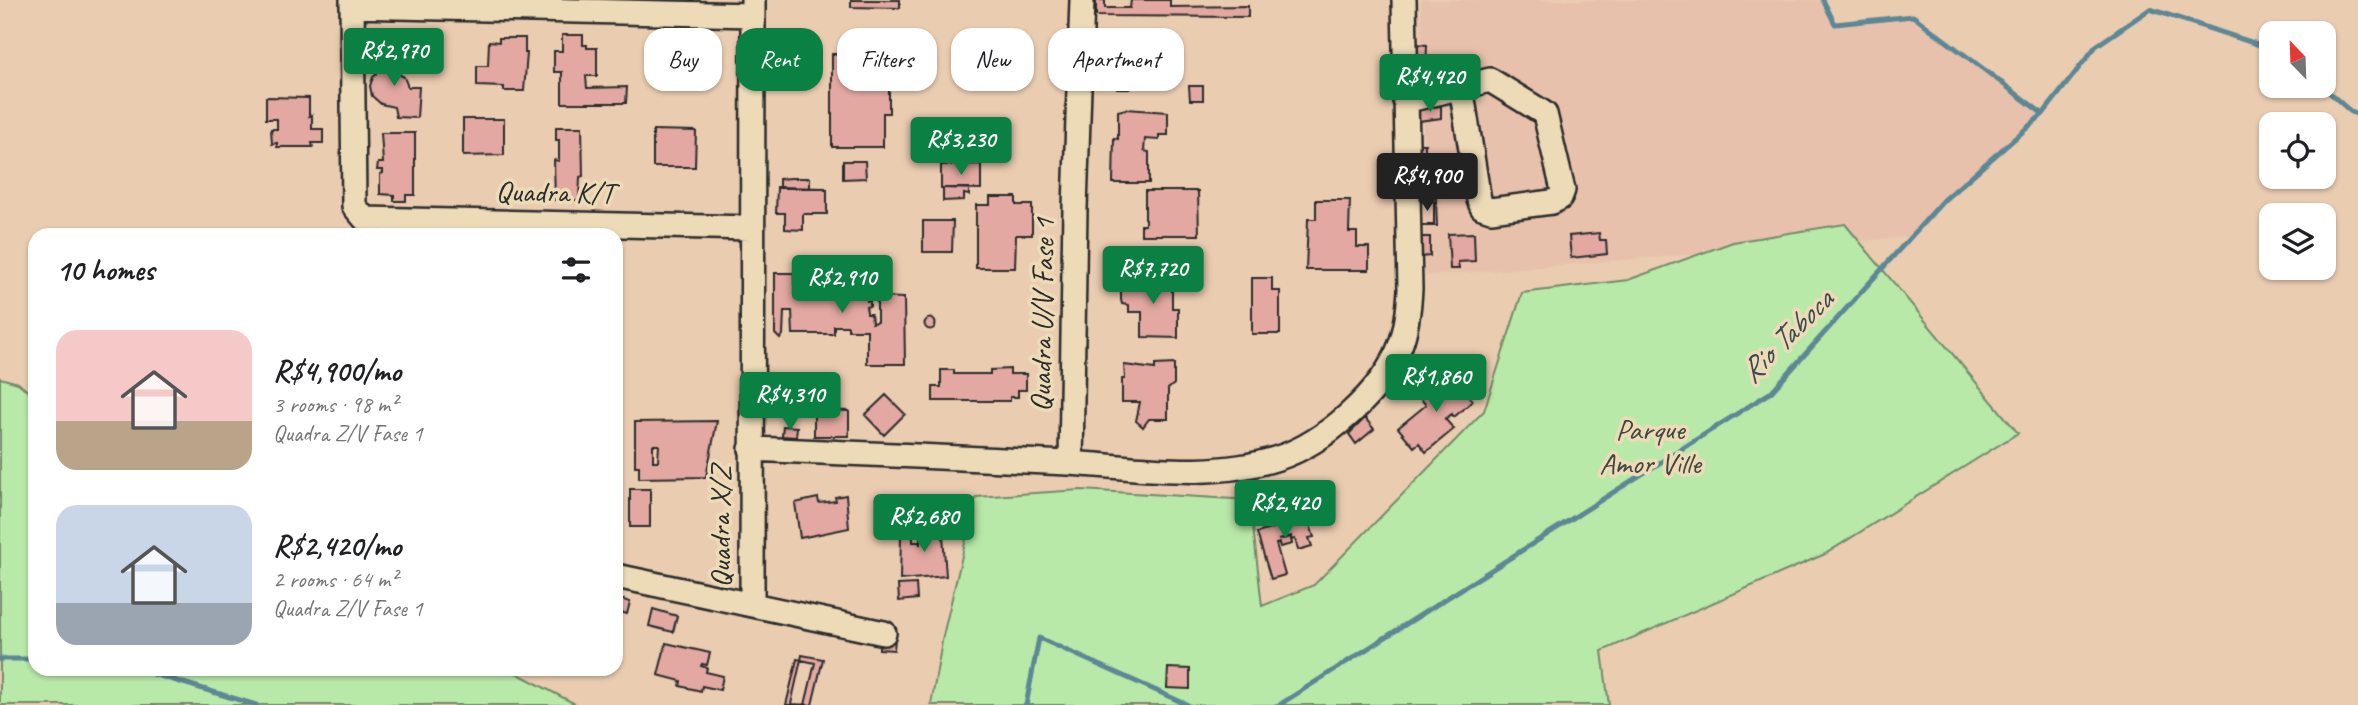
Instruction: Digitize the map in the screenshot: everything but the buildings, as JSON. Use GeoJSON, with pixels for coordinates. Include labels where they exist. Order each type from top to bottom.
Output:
{"type":"FeatureCollection","features":[{"type":"Feature","properties":{"kind":"street","name":"Quadra U/V Fase 1"},"geometry":{"type":"LineString","coordinates":[[1071,463],[1082,0]]}},
{"type":"Feature","properties":{"kind":"street"},"geometry":{"type":"LineString","coordinates":[[751,449],[1151,469],[1235,469],[1278,458],[1299,449],[1339,421],[1371,392],[1387,372],[1400,345],[1409,311],[1405,0]]}},
{"type":"Feature","properties":{"kind":"street"},"geometry":{"type":"LineString","coordinates":[[352,3],[753,7]]}},
{"type":"Feature","properties":{"kind":"street","name":"Quadra K/T"},"geometry":{"type":"LineString","coordinates":[[352,3],[354,206],[358,214],[365,219],[752,228]]}},
{"type":"Feature","properties":{"kind":"street","name":"Quadra X/Z"},"geometry":{"type":"LineString","coordinates":[[752,605],[753,7]]}},
{"type":"Feature","properties":{"kind":"street"},"geometry":{"type":"LineString","coordinates":[[1405,101],[1461,87],[1490,80],[1545,114],[1563,190],[1560,198],[1552,202],[1491,210],[1482,207],[1461,87]]}},
{"type":"Feature","properties":{"kind":"street"},"geometry":{"type":"LineString","coordinates":[[623,577],[884,633]]}},
{"type":"Feature","properties":{"kind":"shaded area"},"geometry":{"type":"Polygon","coordinates":[[[1421,0],[1823,0],[1835,24],[1913,16],[2043,114],[1945,200],[1911,237],[1425,276],[1421,0]]]}},
{"type":"Feature","properties":{"kind":"green space","name":"Parque Amor Ville"},"geometry":{"type":"Polygon","coordinates":[[[1845,224],[2018,433],[1825,554],[1602,651],[1609,705],[931,705],[943,636],[976,497],[1081,490],[1250,500],[1262,606],[1314,585],[1484,411],[1522,293],[1628,280],[1733,242],[1845,224]]]}},
{"type":"Feature","properties":{"kind":"green space"},"geometry":{"type":"Polygon","coordinates":[[[0,378],[18,383],[28,391],[28,676],[522,676],[577,705],[0,705],[0,378]]]}},
{"type":"Feature","properties":{"kind":"waterway"},"geometry":{"type":"LineString","coordinates":[[1823,0],[1835,24],[1913,16],[2043,114],[2096,46],[2150,9],[2259,45]]}},
{"type":"Feature","properties":{"kind":"waterway"},"geometry":{"type":"LineString","coordinates":[[2335,98],[2358,115]]}},
{"type":"Feature","properties":{"kind":"waterway","name":"Rio Taboca"},"geometry":{"type":"LineString","coordinates":[[1279,705],[1771,392],[1944,200],[2043,114]]}},
{"type":"Feature","properties":{"kind":"waterway","name":"Rio Taboca"},"geometry":{"type":"LineString","coordinates":[[1026,705],[1039,638],[1188,705]]}},
{"type":"Feature","properties":{"kind":"waterway","name":"Rio Taboca"},"geometry":{"type":"LineString","coordinates":[[0,659],[28,659]]}},
{"type":"Feature","properties":{"kind":"waterway","name":"Rio Taboca"},"geometry":{"type":"LineString","coordinates":[[160,676],[256,705]]}}]}
